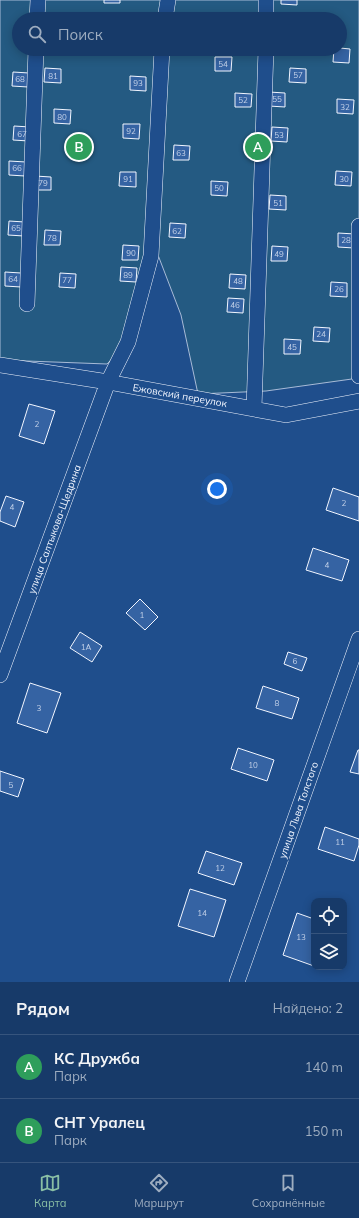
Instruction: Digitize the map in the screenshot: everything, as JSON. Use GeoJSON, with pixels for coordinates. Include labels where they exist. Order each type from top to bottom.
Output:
{"type":"FeatureCollection","features":[{"type":"Feature","properties":{"kind":"street"},"geometry":{"type":"LineString","coordinates":[[37,12],[38,0]]}},
{"type":"Feature","properties":{"kind":"street"},"geometry":{"type":"LineString","coordinates":[[167,12],[168,0]]}},
{"type":"Feature","properties":{"kind":"street"},"geometry":{"type":"LineString","coordinates":[[266,0],[266,12]]}},
{"type":"Feature","properties":{"kind":"street"},"geometry":{"type":"LineString","coordinates":[[27,304],[36,56]]}},
{"type":"Feature","properties":{"kind":"street","name":"улица Салтыкова-Щедрина"},"geometry":{"type":"LineString","coordinates":[[0,675],[108,382],[128,342],[151,256],[162,56]]}},
{"type":"Feature","properties":{"kind":"street"},"geometry":{"type":"LineString","coordinates":[[254,409],[266,56]]}},
{"type":"Feature","properties":{"kind":"street"},"geometry":{"type":"LineString","coordinates":[[359,226],[359,376]]}},
{"type":"Feature","properties":{"kind":"street","name":"Ежовский переулок"},"geometry":{"type":"LineString","coordinates":[[0,365],[108,382],[286,415],[359,401]]}},
{"type":"Feature","properties":{"kind":"street","name":"улица Льва Толстого"},"geometry":{"type":"LineString","coordinates":[[238,982],[359,639]]}},
{"type":"Feature","properties":{"kind":"shaded area"},"geometry":{"type":"Polygon","coordinates":[[[0,0],[359,0],[359,378],[266,391],[198,394],[181,315],[153,242],[128,342],[107,364],[0,360],[0,0]]]}},
{"type":"Feature","properties":{"kind":"building"},"geometry":{"type":"Polygon","coordinates":[[[104,0],[120,0],[120,3],[104,3],[104,0]]]}},
{"type":"Feature","properties":{"kind":"building"},"geometry":{"type":"Polygon","coordinates":[[[281,0],[297,0],[297,5],[281,4],[281,0]]]}},
{"type":"Feature","properties":{"kind":"building"},"geometry":{"type":"Polygon","coordinates":[[[347,49],[350,49],[349,63],[333,62],[333,56],[347,56],[347,49]]]}},
{"type":"Feature","properties":{"kind":"building"},"geometry":{"type":"Polygon","coordinates":[[[215,57],[232,57],[231,71],[215,71],[215,57]]]}},
{"type":"Feature","properties":{"kind":"building"},"geometry":{"type":"Polygon","coordinates":[[[45,68],[61,69],[61,83],[44,82],[45,68]]]}},
{"type":"Feature","properties":{"kind":"building"},"geometry":{"type":"Polygon","coordinates":[[[290,68],[306,69],[306,83],[289,82],[290,68]]]}},
{"type":"Feature","properties":{"kind":"building"},"geometry":{"type":"Polygon","coordinates":[[[13,72],[29,73],[28,87],[12,86],[13,72]]]}},
{"type":"Feature","properties":{"kind":"building"},"geometry":{"type":"Polygon","coordinates":[[[130,76],[146,77],[146,91],[130,90],[130,76]]]}},
{"type":"Feature","properties":{"kind":"building"},"geometry":{"type":"Polygon","coordinates":[[[269,92],[285,93],[285,107],[269,106],[269,92]]]}},
{"type":"Feature","properties":{"kind":"building"},"geometry":{"type":"Polygon","coordinates":[[[235,93],[252,94],[251,107],[235,107],[235,93]]]}},
{"type":"Feature","properties":{"kind":"building"},"geometry":{"type":"Polygon","coordinates":[[[337,99],[354,100],[353,114],[337,113],[337,99]]]}},
{"type":"Feature","properties":{"kind":"building"},"geometry":{"type":"Polygon","coordinates":[[[54,109],[71,110],[70,124],[54,123],[54,109]]]}},
{"type":"Feature","properties":{"kind":"building"},"geometry":{"type":"Polygon","coordinates":[[[123,124],[140,124],[139,139],[123,138],[123,124]]]}},
{"type":"Feature","properties":{"kind":"building"},"geometry":{"type":"Polygon","coordinates":[[[14,126],[30,127],[29,141],[13,140],[14,126]]]}},
{"type":"Feature","properties":{"kind":"building"},"geometry":{"type":"Polygon","coordinates":[[[272,127],[288,128],[287,142],[271,141],[272,127]]]}},
{"type":"Feature","properties":{"kind":"building"},"geometry":{"type":"Polygon","coordinates":[[[174,145],[190,146],[189,160],[173,160],[174,145]]]}},
{"type":"Feature","properties":{"kind":"building"},"geometry":{"type":"Polygon","coordinates":[[[9,161],[26,162],[25,176],[9,175],[9,161]]]}},
{"type":"Feature","properties":{"kind":"building"},"geometry":{"type":"Polygon","coordinates":[[[336,171],[352,172],[351,186],[335,185],[336,171]]]}},
{"type":"Feature","properties":{"kind":"building"},"geometry":{"type":"Polygon","coordinates":[[[120,172],[136,172],[136,187],[119,186],[120,172]]]}},
{"type":"Feature","properties":{"kind":"building"},"geometry":{"type":"Polygon","coordinates":[[[35,176],[51,177],[51,190],[34,190],[35,176]]]}},
{"type":"Feature","properties":{"kind":"building"},"geometry":{"type":"Polygon","coordinates":[[[211,181],[228,182],[227,196],[211,195],[211,181]]]}},
{"type":"Feature","properties":{"kind":"building"},"geometry":{"type":"Polygon","coordinates":[[[270,195],[286,196],[286,210],[269,209],[270,195]]]}},
{"type":"Feature","properties":{"kind":"building"},"geometry":{"type":"Polygon","coordinates":[[[9,221],[25,222],[24,236],[8,235],[9,221]]]}},
{"type":"Feature","properties":{"kind":"building"},"geometry":{"type":"Polygon","coordinates":[[[170,223],[186,224],[185,238],[169,237],[170,223]]]}},
{"type":"Feature","properties":{"kind":"building"},"geometry":{"type":"Polygon","coordinates":[[[45,230],[61,231],[60,245],[44,245],[45,230]]]}},
{"type":"Feature","properties":{"kind":"building"},"geometry":{"type":"Polygon","coordinates":[[[338,233],[355,234],[354,248],[338,247],[338,233]]]}},
{"type":"Feature","properties":{"kind":"building"},"geometry":{"type":"Polygon","coordinates":[[[123,245],[139,246],[138,260],[122,260],[123,245]]]}},
{"type":"Feature","properties":{"kind":"building"},"geometry":{"type":"Polygon","coordinates":[[[272,246],[288,247],[287,261],[271,261],[272,246]]]}},
{"type":"Feature","properties":{"kind":"building"},"geometry":{"type":"Polygon","coordinates":[[[121,267],[137,268],[136,282],[120,281],[121,267]]]}},
{"type":"Feature","properties":{"kind":"building"},"geometry":{"type":"Polygon","coordinates":[[[5,272],[21,273],[21,287],[5,286],[5,272]]]}},
{"type":"Feature","properties":{"kind":"building"},"geometry":{"type":"Polygon","coordinates":[[[60,273],[76,274],[75,288],[59,287],[60,273]]]}},
{"type":"Feature","properties":{"kind":"building"},"geometry":{"type":"Polygon","coordinates":[[[230,274],[246,275],[245,289],[229,288],[230,274]]]}},
{"type":"Feature","properties":{"kind":"building"},"geometry":{"type":"Polygon","coordinates":[[[331,282],[347,283],[347,297],[330,296],[331,282]]]}},
{"type":"Feature","properties":{"kind":"building"},"geometry":{"type":"Polygon","coordinates":[[[228,298],[244,299],[243,313],[227,312],[228,298]]]}},
{"type":"Feature","properties":{"kind":"building"},"geometry":{"type":"Polygon","coordinates":[[[314,327],[330,328],[329,342],[313,341],[314,327]]]}},
{"type":"Feature","properties":{"kind":"building"},"geometry":{"type":"Polygon","coordinates":[[[284,339],[301,340],[300,354],[284,354],[284,339]]]}},
{"type":"Feature","properties":{"kind":"building"},"geometry":{"type":"Polygon","coordinates":[[[29,404],[55,411],[44,444],[19,436],[29,404]]]}},
{"type":"Feature","properties":{"kind":"building"},"geometry":{"type":"Polygon","coordinates":[[[333,488],[359,497],[359,521],[326,510],[333,488]]]}},
{"type":"Feature","properties":{"kind":"building"},"geometry":{"type":"Polygon","coordinates":[[[6,496],[24,502],[15,527],[0,521],[0,512],[6,496]]]}},
{"type":"Feature","properties":{"kind":"building"},"geometry":{"type":"Polygon","coordinates":[[[313,548],[349,560],[342,581],[306,570],[313,548]]]}},
{"type":"Feature","properties":{"kind":"building"},"geometry":{"type":"Polygon","coordinates":[[[140,599],[158,617],[145,630],[126,613],[140,599]]]}},
{"type":"Feature","properties":{"kind":"building"},"geometry":{"type":"Polygon","coordinates":[[[80,632],[102,646],[92,662],[70,648],[80,632]]]}},
{"type":"Feature","properties":{"kind":"building"},"geometry":{"type":"Polygon","coordinates":[[[288,652],[307,658],[302,671],[284,664],[288,652]]]}},
{"type":"Feature","properties":{"kind":"building"},"geometry":{"type":"Polygon","coordinates":[[[30,683],[61,693],[47,733],[17,723],[30,683]]]}},
{"type":"Feature","properties":{"kind":"building"},"geometry":{"type":"Polygon","coordinates":[[[263,686],[299,698],[292,719],[256,708],[263,686]]]}},
{"type":"Feature","properties":{"kind":"building"},"geometry":{"type":"Polygon","coordinates":[[[238,748],[274,760],[267,781],[231,769],[238,748]]]}},
{"type":"Feature","properties":{"kind":"building"},"geometry":{"type":"Polygon","coordinates":[[[359,750],[359,774],[350,772],[359,750]]]}},
{"type":"Feature","properties":{"kind":"building"},"geometry":{"type":"Polygon","coordinates":[[[0,771],[24,779],[18,797],[0,791],[0,771]]]}},
{"type":"Feature","properties":{"kind":"building"},"geometry":{"type":"Polygon","coordinates":[[[325,827],[359,839],[359,845],[354,861],[318,849],[325,827]]]}},
{"type":"Feature","properties":{"kind":"building"},"geometry":{"type":"Polygon","coordinates":[[[206,851],[242,863],[234,885],[198,873],[206,851]]]}},
{"type":"Feature","properties":{"kind":"building"},"geometry":{"type":"Polygon","coordinates":[[[190,889],[226,900],[214,937],[178,926],[190,889]]]}},
{"type":"Feature","properties":{"kind":"building"},"geometry":{"type":"Polygon","coordinates":[[[297,913],[311,918],[311,965],[283,955],[297,913]]]}},
{"type":"Feature","properties":{"kind":"place","name":"СНТ Уралец"},"geometry":{"type":"Point","coordinates":[79,147]}},
{"type":"Feature","properties":{"kind":"place","name":"КС Дружба"},"geometry":{"type":"Point","coordinates":[258,147]}}]}
